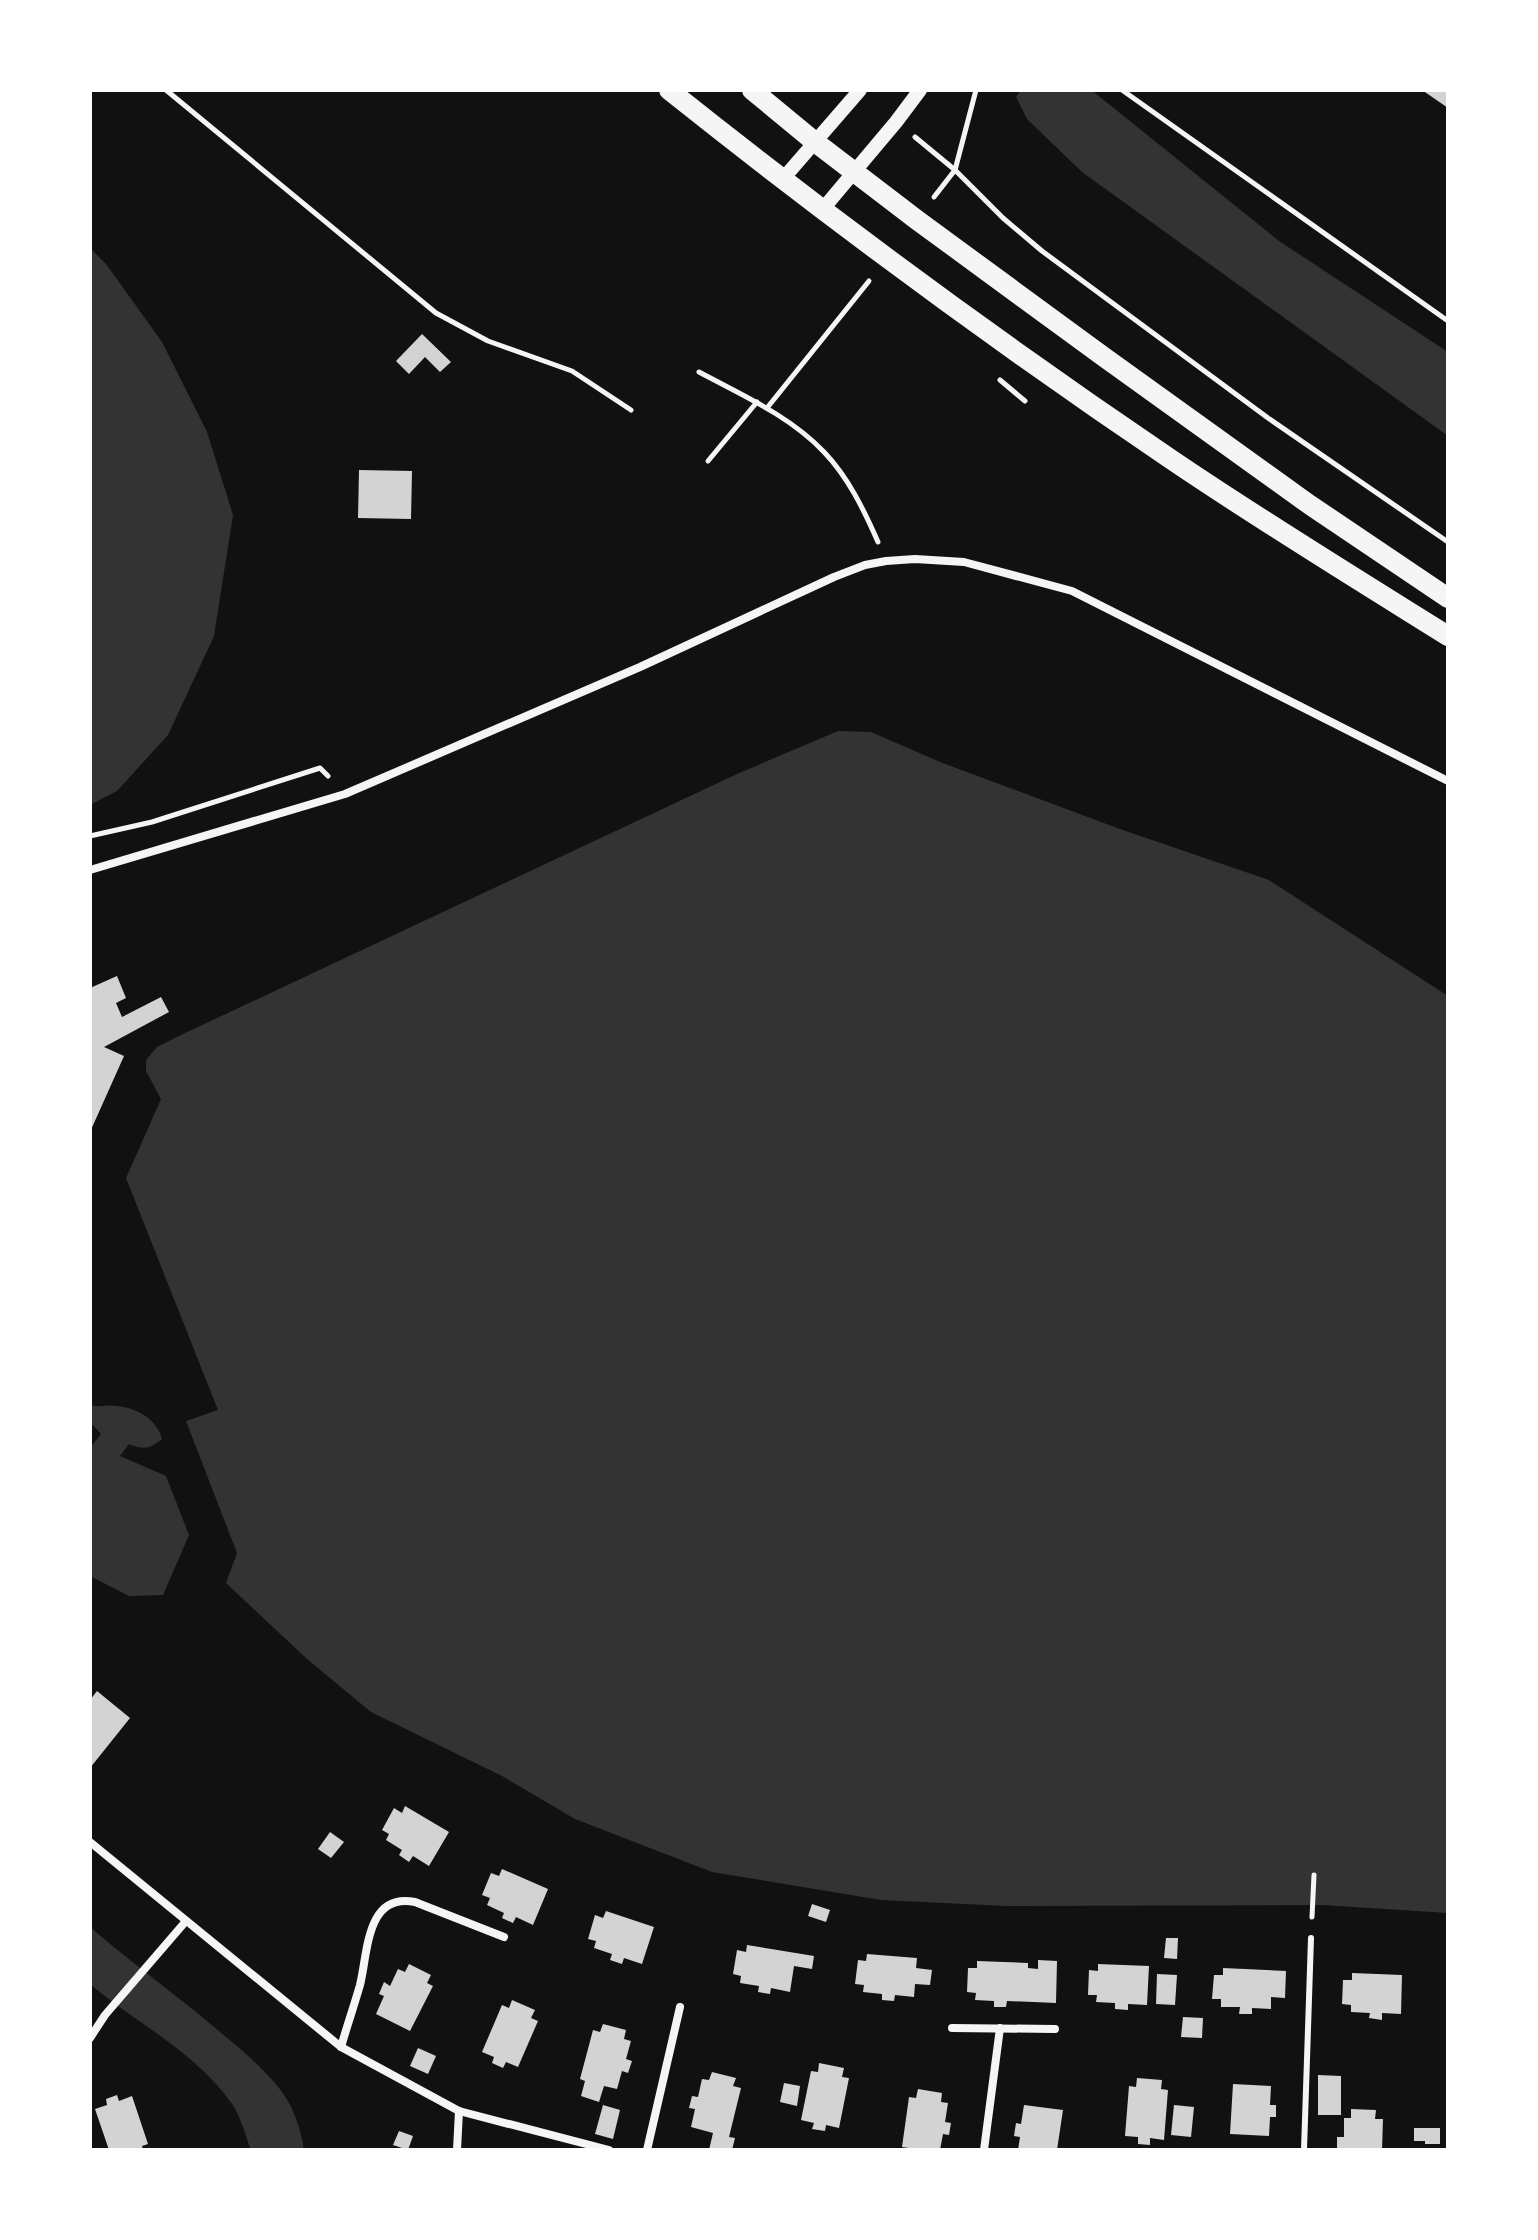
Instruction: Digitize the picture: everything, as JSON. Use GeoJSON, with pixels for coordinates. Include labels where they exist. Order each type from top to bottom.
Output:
{"type":"FeatureCollection","features":[{"type":"Feature","properties":{"kind":"main road"},"geometry":{"type":"LineString","coordinates":[[669,90],[782,180],[952,307],[1174,461],[1448,636]]}},
{"type":"Feature","properties":{"kind":"main road"},"geometry":{"type":"LineString","coordinates":[[752,90],[917,220],[1310,505],[1448,598]]}},
{"type":"Feature","properties":{"kind":"street"},"geometry":{"type":"LineString","coordinates":[[782,180],[860,90]]}},
{"type":"Feature","properties":{"kind":"street"},"geometry":{"type":"LineString","coordinates":[[822,210],[920,90]]}},
{"type":"Feature","properties":{"kind":"street"},"geometry":{"type":"LineString","coordinates":[[90,870],[345,794],[640,667],[834,577],[865,565],[915,559],[964,562],[1072,591],[1448,781]]}},
{"type":"Feature","properties":{"kind":"street"},"geometry":{"type":"LineString","coordinates":[[90,1842],[341,2047],[459,2111],[609,2150]]}},
{"type":"Feature","properties":{"kind":"street"},"geometry":{"type":"LineString","coordinates":[[341,2047],[360,1983],[370,1932],[378,1915],[388,1905],[403,1899],[415,1902],[504,1937]]}},
{"type":"Feature","properties":{"kind":"street"},"geometry":{"type":"LineString","coordinates":[[90,2038],[105,2015],[186,1921]]}},
{"type":"Feature","properties":{"kind":"street"},"geometry":{"type":"LineString","coordinates":[[647,2150],[680,2007]]}},
{"type":"Feature","properties":{"kind":"street"},"geometry":{"type":"LineString","coordinates":[[952,2028],[1055,2029]]}},
{"type":"Feature","properties":{"kind":"street"},"geometry":{"type":"LineString","coordinates":[[984,2150],[1000,2028]]}},
{"type":"Feature","properties":{"kind":"street"},"geometry":{"type":"LineString","coordinates":[[457,2150],[459,2111]]}},
{"type":"Feature","properties":{"kind":"lane"},"geometry":{"type":"LineString","coordinates":[[1304,2150],[1311,1938]]}},
{"type":"Feature","properties":{"kind":"path"},"geometry":{"type":"LineString","coordinates":[[166,90],[436,313],[488,341],[572,371],[631,410]]}},
{"type":"Feature","properties":{"kind":"path"},"geometry":{"type":"LineString","coordinates":[[955,170],[976,90]]}},
{"type":"Feature","properties":{"kind":"path"},"geometry":{"type":"LineString","coordinates":[[1122,90],[1448,321]]}},
{"type":"Feature","properties":{"kind":"path"},"geometry":{"type":"LineString","coordinates":[[896,122],[955,170],[1003,218],[1042,251],[1268,418],[1448,542]]}},
{"type":"Feature","properties":{"kind":"path"},"geometry":{"type":"LineString","coordinates":[[767,408],[886,258]]}},
{"type":"Feature","properties":{"kind":"path"},"geometry":{"type":"LineString","coordinates":[[699,372],[767,408],[823,451],[841,473],[869,522],[886,561]]}},
{"type":"Feature","properties":{"kind":"path"},"geometry":{"type":"LineString","coordinates":[[708,461],[757,402]]}},
{"type":"Feature","properties":{"kind":"path"},"geometry":{"type":"LineString","coordinates":[[90,836],[152,822],[320,768],[345,794]]}},
{"type":"Feature","properties":{"kind":"path"},"geometry":{"type":"LineString","coordinates":[[1311,1938],[1314,1875]]}},
{"type":"Feature","properties":{"kind":"shaded area"},"geometry":{"type":"Polygon","coordinates":[[[1021,90],[1088,90],[1095,93],[1279,241],[1448,352],[1448,436],[1082,172],[1027,119],[1016,97],[1021,90]]]}},
{"type":"Feature","properties":{"kind":"shaded area"},"geometry":{"type":"Polygon","coordinates":[[[90,248],[106,264],[162,342],[207,432],[233,515],[214,636],[168,735],[117,791],[90,805],[90,248]]]}},
{"type":"Feature","properties":{"kind":"shaded area"},"geometry":{"type":"Polygon","coordinates":[[[838,731],[871,732],[940,762],[1120,829],[1269,880],[1448,996],[1448,1913],[1322,1905],[1006,1906],[881,1900],[712,1872],[575,1819],[502,1776],[371,1712],[307,1659],[226,1583],[237,1553],[186,1421],[218,1410],[126,1178],[161,1099],[146,1071],[146,1060],[157,1047],[183,1034],[737,774],[838,731]]]}},
{"type":"Feature","properties":{"kind":"shaded area"},"geometry":{"type":"Polygon","coordinates":[[[90,1405],[132,1409],[151,1420],[162,1439],[150,1447],[129,1444],[120,1456],[166,1476],[189,1535],[163,1595],[129,1596],[90,1576],[90,1448],[101,1434],[90,1422],[90,1405]]]}},
{"type":"Feature","properties":{"kind":"shaded area"},"geometry":{"type":"Polygon","coordinates":[[[90,1927],[266,2073],[292,2110],[304,2150],[251,2150],[235,2109],[201,2069],[90,1984],[90,1927]]]}},
{"type":"Feature","properties":{"kind":"building"},"geometry":{"type":"Polygon","coordinates":[[[1422,90],[1448,90],[1448,108],[1422,90]]]}},
{"type":"Feature","properties":{"kind":"building"},"geometry":{"type":"Polygon","coordinates":[[[422,334],[451,362],[440,372],[425,357],[409,374],[396,361],[422,334]]]}},
{"type":"Feature","properties":{"kind":"building"},"geometry":{"type":"Polygon","coordinates":[[[359,470],[412,471],[411,519],[358,518],[359,470]]]}},
{"type":"Feature","properties":{"kind":"building"},"geometry":{"type":"Polygon","coordinates":[[[117,976],[126,998],[116,1003],[122,1017],[161,997],[169,1012],[104,1047],[124,1056],[90,1132],[90,988],[117,976]]]}},
{"type":"Feature","properties":{"kind":"building"},"geometry":{"type":"Polygon","coordinates":[[[97,1691],[130,1718],[90,1768],[90,1700],[97,1691]]]}},
{"type":"Feature","properties":{"kind":"building"},"geometry":{"type":"Polygon","coordinates":[[[405,1806],[449,1832],[429,1866],[413,1856],[409,1862],[399,1855],[402,1850],[386,1840],[389,1834],[382,1830],[394,1808],[402,1813],[405,1806]]]}},
{"type":"Feature","properties":{"kind":"building"},"geometry":{"type":"Polygon","coordinates":[[[330,1832],[344,1842],[331,1858],[318,1849],[330,1832]]]}},
{"type":"Feature","properties":{"kind":"building"},"geometry":{"type":"Polygon","coordinates":[[[502,1869],[548,1889],[533,1925],[516,1917],[513,1923],[502,1918],[504,1913],[487,1905],[490,1898],[482,1895],[491,1873],[499,1876],[502,1869]]]}},
{"type":"Feature","properties":{"kind":"building"},"geometry":{"type":"Polygon","coordinates":[[[812,1904],[830,1910],[826,1922],[808,1916],[812,1904]]]}},
{"type":"Feature","properties":{"kind":"building"},"geometry":{"type":"Polygon","coordinates":[[[606,1911],[654,1927],[642,1964],[624,1958],[622,1964],[610,1960],[612,1954],[594,1948],[596,1941],[588,1939],[595,1915],[603,1918],[606,1911]]]}},
{"type":"Feature","properties":{"kind":"building"},"geometry":{"type":"Polygon","coordinates":[[[1166,1938],[1178,1938],[1177,1959],[1164,1958],[1166,1938]]]}},
{"type":"Feature","properties":{"kind":"building"},"geometry":{"type":"Polygon","coordinates":[[[747,1945],[814,1956],[812,1969],[794,1966],[790,1992],[771,1988],[770,1994],[758,1992],[759,1986],[740,1983],[741,1976],[733,1974],[737,1950],[746,1952],[747,1945]]]}},
{"type":"Feature","properties":{"kind":"building"},"geometry":{"type":"Polygon","coordinates":[[[867,1954],[917,1958],[916,1968],[932,1970],[930,1985],[915,1984],[914,1997],[895,1995],[894,2001],[882,2000],[882,1994],[863,1992],[864,1985],[855,1984],[858,1960],[866,1961],[867,1954]]]}},
{"type":"Feature","properties":{"kind":"building"},"geometry":{"type":"Polygon","coordinates":[[[1038,1960],[1057,1961],[1056,2003],[1007,2001],[1006,2007],[994,2007],[994,2001],[975,2000],[976,1993],[967,1992],[968,1968],[977,1968],[977,1961],[1028,1963],[1028,1968],[1038,1969],[1038,1960]]]}},
{"type":"Feature","properties":{"kind":"building"},"geometry":{"type":"Polygon","coordinates":[[[409,1964],[431,1975],[427,1983],[433,1986],[410,2031],[376,2014],[384,1996],[379,1994],[384,1982],[390,1986],[398,1969],[405,1972],[409,1964]]]}},
{"type":"Feature","properties":{"kind":"building"},"geometry":{"type":"Polygon","coordinates":[[[1098,1964],[1149,1966],[1147,2005],[1128,2004],[1128,2010],[1115,2009],[1115,2003],[1096,2002],[1097,1995],[1088,1995],[1089,1970],[1098,1971],[1098,1964]]]}},
{"type":"Feature","properties":{"kind":"building"},"geometry":{"type":"Polygon","coordinates":[[[1223,1968],[1286,1971],[1285,1998],[1271,1997],[1271,2009],[1252,2008],[1252,2014],[1239,2014],[1240,2007],[1221,2007],[1221,1999],[1212,1999],[1214,1975],[1223,1975],[1223,1968]]]}},
{"type":"Feature","properties":{"kind":"building"},"geometry":{"type":"Polygon","coordinates":[[[1352,1973],[1402,1975],[1401,2014],[1382,2013],[1382,2020],[1369,2018],[1370,2013],[1351,2012],[1351,2005],[1342,2004],[1343,1980],[1352,1980],[1352,1973]]]}},
{"type":"Feature","properties":{"kind":"building"},"geometry":{"type":"Polygon","coordinates":[[[1157,1974],[1177,1975],[1175,2005],[1156,2004],[1157,1974]]]}},
{"type":"Feature","properties":{"kind":"building"},"geometry":{"type":"Polygon","coordinates":[[[512,2000],[535,2010],[531,2018],[538,2021],[518,2067],[506,2062],[503,2068],[492,2063],[494,2057],[482,2052],[502,2005],[509,2008],[512,2000]]]}},
{"type":"Feature","properties":{"kind":"building"},"geometry":{"type":"Polygon","coordinates":[[[1183,2017],[1203,2018],[1202,2038],[1181,2037],[1183,2017]]]}},
{"type":"Feature","properties":{"kind":"building"},"geometry":{"type":"Polygon","coordinates":[[[603,2024],[626,2030],[624,2039],[631,2041],[626,2059],[632,2061],[628,2073],[622,2071],[617,2089],[604,2086],[599,2102],[581,2096],[585,2081],[580,2079],[593,2030],[600,2032],[603,2024]]]}},
{"type":"Feature","properties":{"kind":"building"},"geometry":{"type":"Polygon","coordinates":[[[418,2048],[436,2056],[428,2074],[410,2066],[418,2048]]]}},
{"type":"Feature","properties":{"kind":"building"},"geometry":{"type":"Polygon","coordinates":[[[819,2063],[844,2068],[842,2077],[849,2078],[839,2128],[826,2125],[825,2131],[812,2129],[814,2123],[801,2120],[811,2071],[818,2072],[819,2063]]]}},
{"type":"Feature","properties":{"kind":"building"},"geometry":{"type":"Polygon","coordinates":[[[712,2072],[736,2078],[733,2086],[741,2088],[729,2137],[735,2138],[732,2150],[709,2150],[713,2133],[691,2127],[695,2109],[689,2108],[692,2096],[698,2097],[702,2079],[709,2080],[712,2072]]]}},
{"type":"Feature","properties":{"kind":"building"},"geometry":{"type":"Polygon","coordinates":[[[1318,2075],[1341,2076],[1341,2115],[1318,2115],[1318,2075]]]}},
{"type":"Feature","properties":{"kind":"building"},"geometry":{"type":"Polygon","coordinates":[[[1137,2078],[1162,2080],[1161,2089],[1168,2090],[1164,2140],[1150,2138],[1150,2145],[1138,2144],[1138,2137],[1125,2136],[1129,2086],[1136,2087],[1137,2078]]]}},
{"type":"Feature","properties":{"kind":"building"},"geometry":{"type":"Polygon","coordinates":[[[784,2083],[800,2086],[797,2106],[780,2102],[784,2083]]]}},
{"type":"Feature","properties":{"kind":"building"},"geometry":{"type":"Polygon","coordinates":[[[1233,2084],[1271,2086],[1270,2105],[1276,2105],[1276,2117],[1270,2117],[1269,2136],[1230,2134],[1233,2084]]]}},
{"type":"Feature","properties":{"kind":"building"},"geometry":{"type":"Polygon","coordinates":[[[918,2089],[942,2093],[941,2102],[948,2103],[945,2122],[951,2123],[949,2135],[943,2134],[940,2150],[902,2147],[909,2097],[916,2098],[918,2089]]]}},
{"type":"Feature","properties":{"kind":"building"},"geometry":{"type":"Polygon","coordinates":[[[117,2095],[119,2101],[132,2096],[148,2144],[142,2146],[143,2150],[109,2150],[95,2109],[107,2105],[106,2099],[117,2095]]]}},
{"type":"Feature","properties":{"kind":"building"},"geometry":{"type":"Polygon","coordinates":[[[603,2105],[620,2110],[613,2139],[595,2134],[603,2105]]]}},
{"type":"Feature","properties":{"kind":"building"},"geometry":{"type":"Polygon","coordinates":[[[1024,2105],[1063,2110],[1057,2150],[1018,2150],[1020,2137],[1014,2136],[1016,2123],[1021,2124],[1024,2105]]]}},
{"type":"Feature","properties":{"kind":"building"},"geometry":{"type":"Polygon","coordinates":[[[1174,2105],[1194,2107],[1191,2137],[1171,2135],[1174,2105]]]}},
{"type":"Feature","properties":{"kind":"building"},"geometry":{"type":"Polygon","coordinates":[[[1351,2109],[1376,2110],[1375,2119],[1383,2119],[1382,2150],[1337,2149],[1337,2137],[1344,2137],[1344,2118],[1351,2118],[1351,2109]]]}},
{"type":"Feature","properties":{"kind":"building"},"geometry":{"type":"Polygon","coordinates":[[[1414,2128],[1440,2128],[1440,2144],[1414,2141],[1414,2128]]]}},
{"type":"Feature","properties":{"kind":"building"},"geometry":{"type":"Polygon","coordinates":[[[399,2131],[413,2136],[408,2150],[393,2145],[399,2131]]]}}]}
